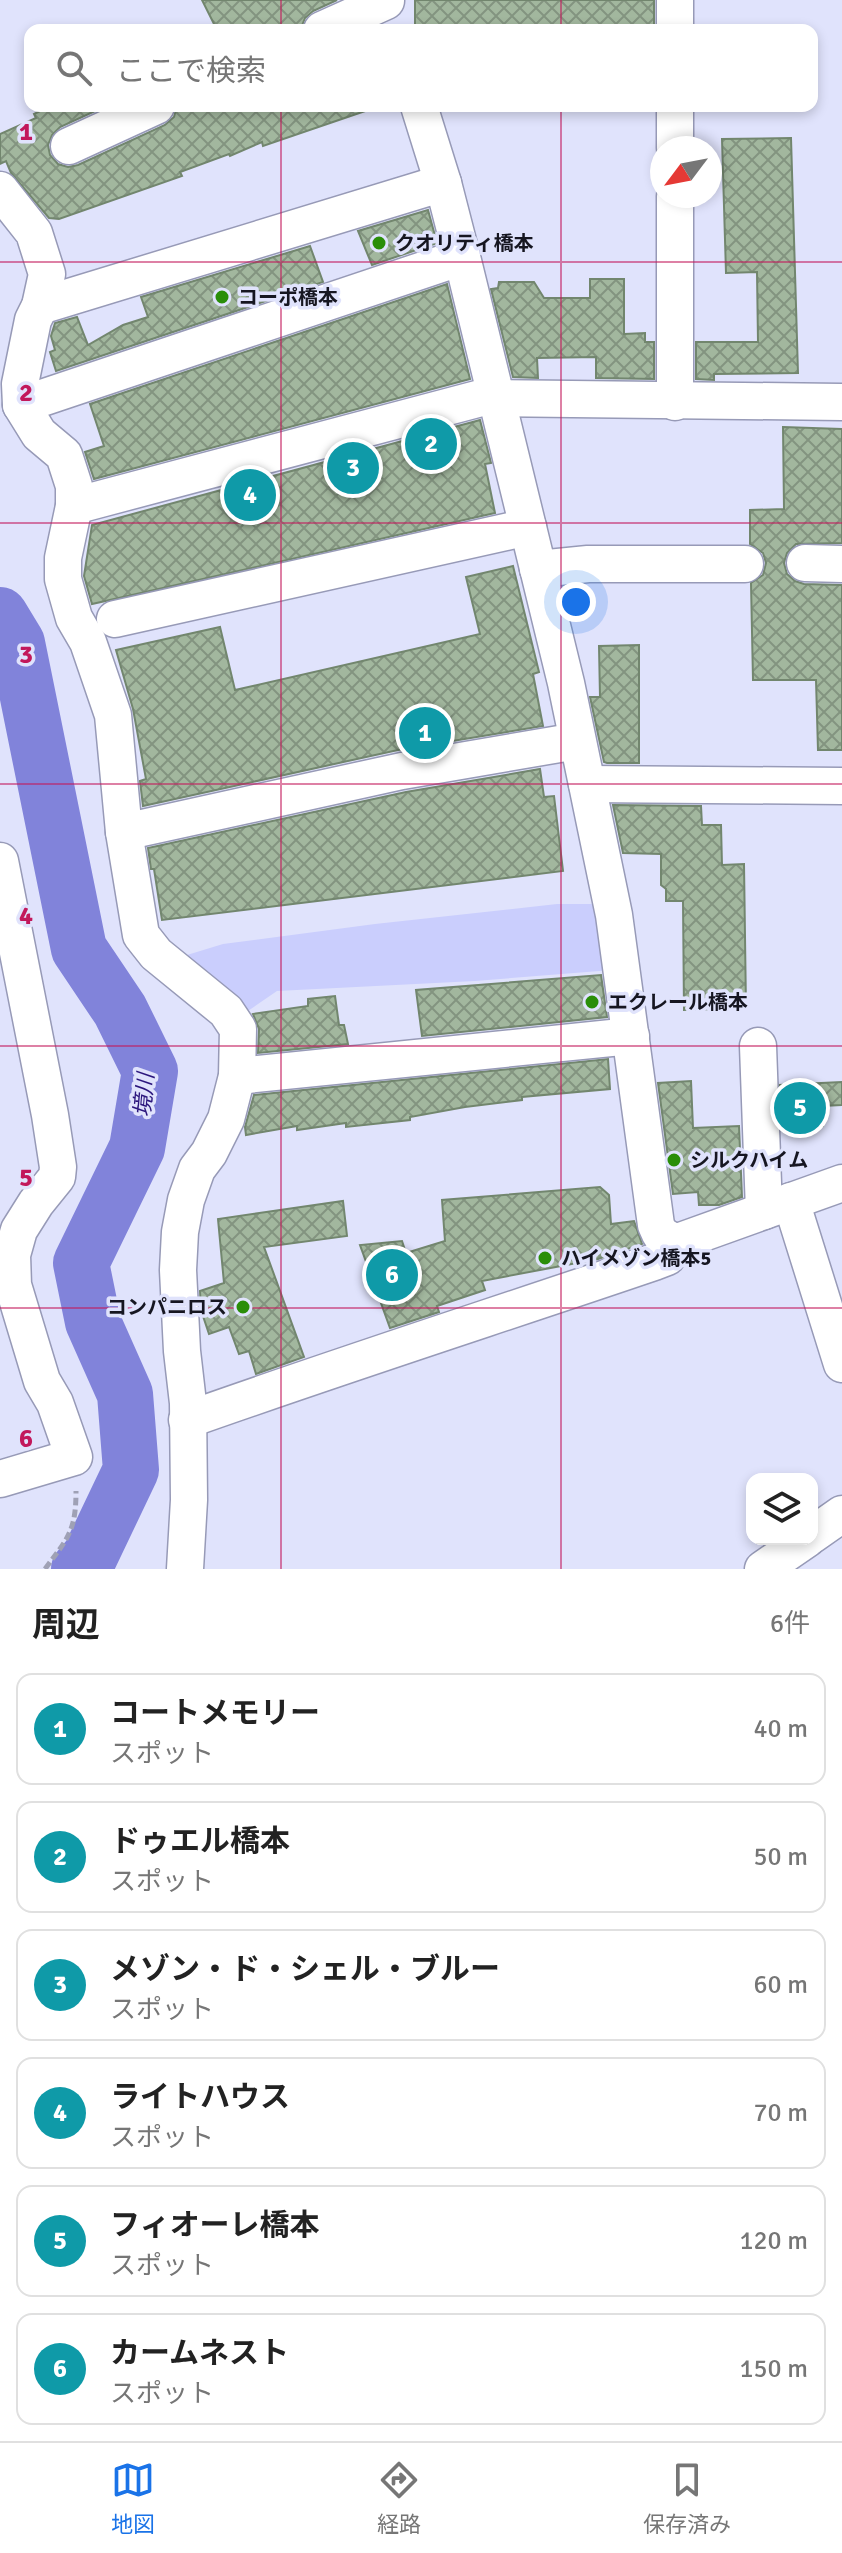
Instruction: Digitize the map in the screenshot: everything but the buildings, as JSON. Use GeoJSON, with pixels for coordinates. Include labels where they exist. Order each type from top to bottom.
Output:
{"type":"FeatureCollection","features":[{"type":"Feature","properties":{"kind":"street"},"geometry":{"type":"LineString","coordinates":[[335,24],[386,0],[393,24]]}},
{"type":"Feature","properties":{"kind":"street"},"geometry":{"type":"LineString","coordinates":[[675,0],[675,24]]}},
{"type":"Feature","properties":{"kind":"street"},"geometry":{"type":"LineString","coordinates":[[69,146],[143,112]]}},
{"type":"Feature","properties":{"kind":"street"},"geometry":{"type":"LineString","coordinates":[[421,112],[443,183],[497,398],[587,784],[612,903],[656,1225],[660,1234],[675,1243]]}},
{"type":"Feature","properties":{"kind":"street"},"geometry":{"type":"LineString","coordinates":[[675,112],[675,136]]}},
{"type":"Feature","properties":{"kind":"street"},"geometry":{"type":"LineString","coordinates":[[40,306],[443,183]]}},
{"type":"Feature","properties":{"kind":"street"},"geometry":{"type":"LineString","coordinates":[[0,190],[34,233],[47,274],[22,372],[21,405],[39,434],[64,455],[74,486],[74,506],[63,558],[63,579],[71,610],[88,642],[113,715],[124,832],[141,935],[156,954],[233,1020],[239,1038],[237,1076],[219,1134],[197,1169],[186,1200],[180,1232],[178,1270],[189,1500],[185,1569]]}},
{"type":"Feature","properties":{"kind":"street"},"geometry":{"type":"LineString","coordinates":[[675,208],[675,402]]}},
{"type":"Feature","properties":{"kind":"street"},"geometry":{"type":"LineString","coordinates":[[21,405],[462,257]]}},
{"type":"Feature","properties":{"kind":"street"},"geometry":{"type":"LineString","coordinates":[[74,506],[481,398],[842,402]]}},
{"type":"Feature","properties":{"kind":"street"},"geometry":{"type":"LineString","coordinates":[[115,619],[528,527]]}},
{"type":"Feature","properties":{"kind":"street"},"geometry":{"type":"LineString","coordinates":[[805,563],[842,564]]}},
{"type":"Feature","properties":{"kind":"street"},"geometry":{"type":"LineString","coordinates":[[538,569],[588,564],[745,564]]}},
{"type":"Feature","properties":{"kind":"street"},"geometry":{"type":"LineString","coordinates":[[124,832],[402,771],[577,741]]}},
{"type":"Feature","properties":{"kind":"street"},"geometry":{"type":"LineString","coordinates":[[587,784],[842,786]]}},
{"type":"Feature","properties":{"kind":"street"},"geometry":{"type":"LineString","coordinates":[[0,861],[9,954],[58,1167],[57,1177],[19,1230],[12,1255],[13,1285],[42,1381],[55,1403],[74,1457],[0,1479]]}},
{"type":"Feature","properties":{"kind":"street"},"geometry":{"type":"LineString","coordinates":[[237,1076],[631,1036]]}},
{"type":"Feature","properties":{"kind":"street"},"geometry":{"type":"LineString","coordinates":[[758,1046],[778,1206],[842,1364]]}},
{"type":"Feature","properties":{"kind":"street"},"geometry":{"type":"LineString","coordinates":[[187,1420],[654,1262],[667,1257],[675,1243],[842,1183]]}},
{"type":"Feature","properties":{"kind":"street"},"geometry":{"type":"LineString","coordinates":[[818,1531],[842,1514]]}},
{"type":"Feature","properties":{"kind":"street"},"geometry":{"type":"LineString","coordinates":[[763,1569],[798,1545]]}},
{"type":"Feature","properties":{"kind":"path"},"geometry":{"type":"LineString","coordinates":[[45,1569],[69,1537],[76,1521],[74,1457]]}},
{"type":"Feature","properties":{"kind":"shaded area"},"geometry":{"type":"Polygon","coordinates":[[[557,904],[595,904],[612,970],[475,981],[277,991],[245,1013],[180,964],[187,955],[223,944],[557,904]]]}},
{"type":"Feature","properties":{"kind":"waterway","name":"境川"},"geometry":{"type":"LineString","coordinates":[[0,615],[17,643],[79,949],[120,1010],[150,1071],[137,1148],[81,1263],[93,1322],[125,1394],[131,1470],[90,1556],[79,1569]]}},
{"type":"Feature","properties":{"kind":"place","name":"クオリティ橋本"},"geometry":{"type":"Point","coordinates":[379,243]}},
{"type":"Feature","properties":{"kind":"place","name":"コーポ橋本"},"geometry":{"type":"Point","coordinates":[222,297]}},
{"type":"Feature","properties":{"kind":"place","name":"ドゥエル橋本"},"geometry":{"type":"Point","coordinates":[431,444]}},
{"type":"Feature","properties":{"kind":"place","name":"メゾン・ド・シェル・ブルー"},"geometry":{"type":"Point","coordinates":[353,468]}},
{"type":"Feature","properties":{"kind":"place","name":"ライトハウス"},"geometry":{"type":"Point","coordinates":[250,495]}},
{"type":"Feature","properties":{"kind":"place","name":"コートメモリー"},"geometry":{"type":"Point","coordinates":[425,733]}},
{"type":"Feature","properties":{"kind":"place","name":"エクレール橋本"},"geometry":{"type":"Point","coordinates":[592,1002]}},
{"type":"Feature","properties":{"kind":"place","name":"フィオーレ橋本"},"geometry":{"type":"Point","coordinates":[800,1108]}},
{"type":"Feature","properties":{"kind":"place","name":"シルクハイム"},"geometry":{"type":"Point","coordinates":[674,1160]}},
{"type":"Feature","properties":{"kind":"place","name":"ハイメゾン橋本5"},"geometry":{"type":"Point","coordinates":[545,1258]}},
{"type":"Feature","properties":{"kind":"place","name":"カームネスト"},"geometry":{"type":"Point","coordinates":[392,1275]}},
{"type":"Feature","properties":{"kind":"place","name":"コンパニロス"},"geometry":{"type":"Point","coordinates":[243,1307]}}]}
